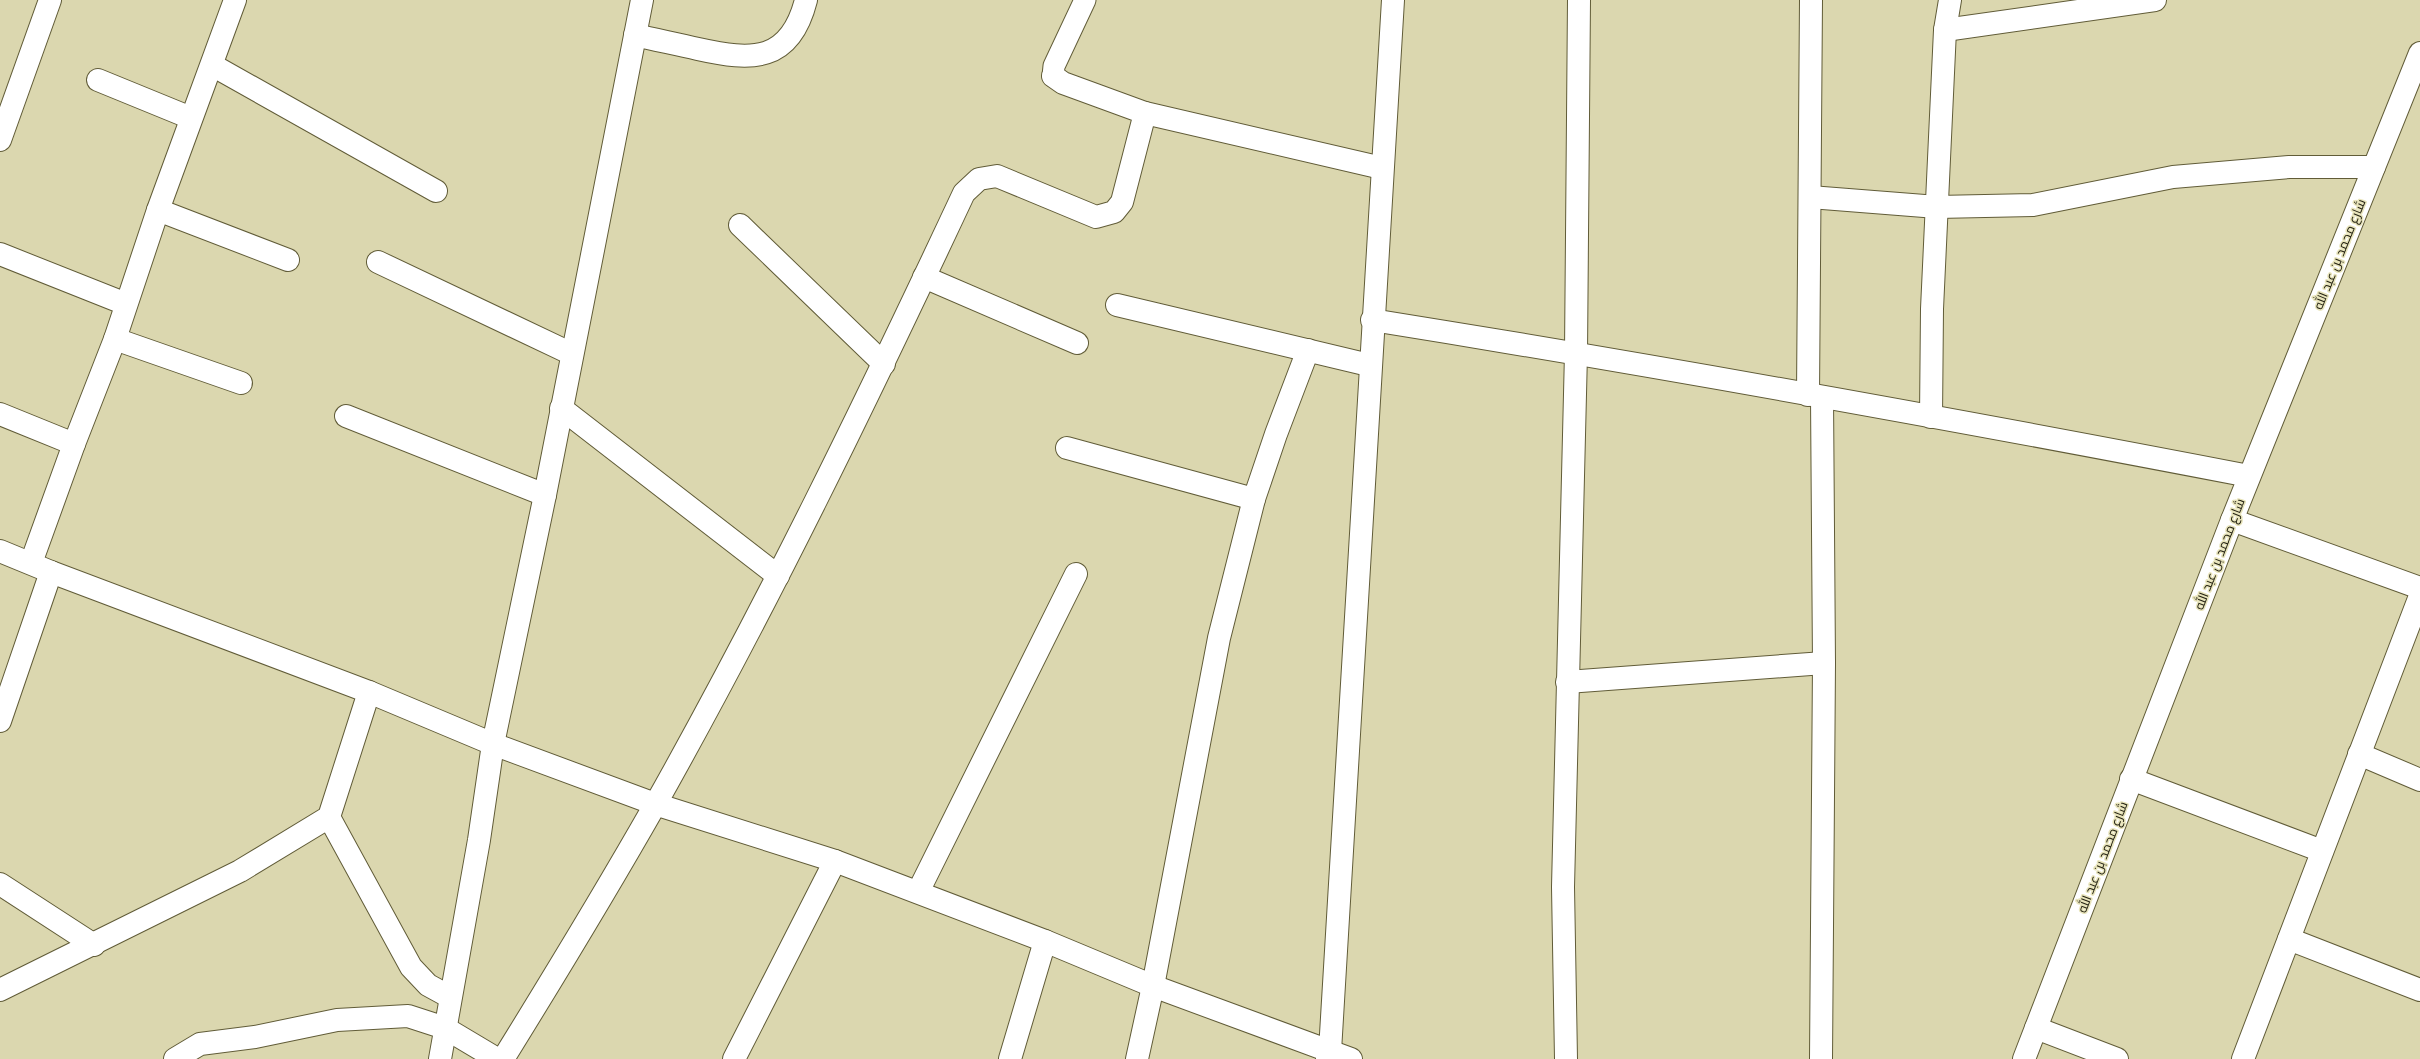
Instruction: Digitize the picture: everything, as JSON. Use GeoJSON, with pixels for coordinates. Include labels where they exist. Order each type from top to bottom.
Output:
{"type":"FeatureCollection","features":[{"type":"Feature","properties":{"kind":"street"},"geometry":{"type":"LineString","coordinates":[[0,140],[50,0]]}},
{"type":"Feature","properties":{"kind":"street"},"geometry":{"type":"LineString","coordinates":[[32,563],[74,444],[115,339],[158,210],[235,0]]}},
{"type":"Feature","properties":{"kind":"street"},"geometry":{"type":"LineString","coordinates":[[440,1059],[493,744],[545,495],[642,0]]}},
{"type":"Feature","properties":{"kind":"street"},"geometry":{"type":"LineString","coordinates":[[635,35],[729,56],[753,57],[773,50],[789,39],[804,10],[806,0]]}},
{"type":"Feature","properties":{"kind":"street"},"geometry":{"type":"LineString","coordinates":[[1328,1055],[1392,0]]}},
{"type":"Feature","properties":{"kind":"street"},"geometry":{"type":"LineString","coordinates":[[1566,1059],[1563,887],[1576,353],[1579,0]]}},
{"type":"Feature","properties":{"kind":"street"},"geometry":{"type":"LineString","coordinates":[[1811,0],[1810,197],[1824,663],[1821,1059]]}},
{"type":"Feature","properties":{"kind":"street"},"geometry":{"type":"LineString","coordinates":[[1931,416],[1932,309],[1945,30],[1950,0]]}},
{"type":"Feature","properties":{"kind":"street"},"geometry":{"type":"LineString","coordinates":[[1945,30],[2155,0]]}},
{"type":"Feature","properties":{"kind":"street","name":"شارع محمد بن عبد الله"},"geometry":{"type":"LineString","coordinates":[[2024,1059],[2249,476],[2420,53]]}},
{"type":"Feature","properties":{"kind":"street"},"geometry":{"type":"LineString","coordinates":[[212,66],[436,191]]}},
{"type":"Feature","properties":{"kind":"street"},"geometry":{"type":"LineString","coordinates":[[1054,76],[1063,83],[1146,113],[1382,168]]}},
{"type":"Feature","properties":{"kind":"street"},"geometry":{"type":"LineString","coordinates":[[98,80],[191,118]]}},
{"type":"Feature","properties":{"kind":"street"},"geometry":{"type":"LineString","coordinates":[[503,1059],[576,940],[655,804],[778,576],[884,364],[964,193],[979,179],[997,176],[1096,217],[1114,212],[1122,202],[1146,113]]}},
{"type":"Feature","properties":{"kind":"street"},"geometry":{"type":"LineString","coordinates":[[1810,197],[1937,207],[2032,206],[2173,177],[2290,166],[2374,167]]}},
{"type":"Feature","properties":{"kind":"street"},"geometry":{"type":"LineString","coordinates":[[158,210],[288,260]]}},
{"type":"Feature","properties":{"kind":"street"},"geometry":{"type":"LineString","coordinates":[[740,225],[884,364]]}},
{"type":"Feature","properties":{"kind":"street"},"geometry":{"type":"LineString","coordinates":[[0,254],[126,304]]}},
{"type":"Feature","properties":{"kind":"street"},"geometry":{"type":"LineString","coordinates":[[378,262],[572,354]]}},
{"type":"Feature","properties":{"kind":"street"},"geometry":{"type":"LineString","coordinates":[[924,277],[1077,343]]}},
{"type":"Feature","properties":{"kind":"street"},"geometry":{"type":"LineString","coordinates":[[1117,305],[1369,365]]}},
{"type":"Feature","properties":{"kind":"street"},"geometry":{"type":"LineString","coordinates":[[1372,320],[1576,353],[1931,416],[2249,476]]}},
{"type":"Feature","properties":{"kind":"street"},"geometry":{"type":"LineString","coordinates":[[115,339],[241,383]]}},
{"type":"Feature","properties":{"kind":"street"},"geometry":{"type":"LineString","coordinates":[[1138,1059],[1219,638],[1254,499],[1276,434],[1308,350]]}},
{"type":"Feature","properties":{"kind":"street"},"geometry":{"type":"LineString","coordinates":[[561,408],[778,576]]}},
{"type":"Feature","properties":{"kind":"street"},"geometry":{"type":"LineString","coordinates":[[0,414],[74,444]]}},
{"type":"Feature","properties":{"kind":"street"},"geometry":{"type":"LineString","coordinates":[[346,416],[545,495]]}},
{"type":"Feature","properties":{"kind":"street"},"geometry":{"type":"LineString","coordinates":[[1067,448],[1254,499]]}},
{"type":"Feature","properties":{"kind":"street"},"geometry":{"type":"LineString","coordinates":[[2232,520],[2420,588]]}},
{"type":"Feature","properties":{"kind":"street"},"geometry":{"type":"LineString","coordinates":[[0,551],[51,572],[369,692],[493,744],[655,804],[835,862],[918,892],[1045,941],[1153,986],[1328,1055],[1351,1059]]}},
{"type":"Feature","properties":{"kind":"street"},"geometry":{"type":"LineString","coordinates":[[0,722],[51,572]]}},
{"type":"Feature","properties":{"kind":"street"},"geometry":{"type":"LineString","coordinates":[[918,892],[1076,574]]}},
{"type":"Feature","properties":{"kind":"street"},"geometry":{"type":"LineString","coordinates":[[2242,1059],[2420,596]]}},
{"type":"Feature","properties":{"kind":"street"},"geometry":{"type":"LineString","coordinates":[[1567,682],[1824,663]]}},
{"type":"Feature","properties":{"kind":"street"},"geometry":{"type":"LineString","coordinates":[[0,990],[240,872],[329,817],[369,692]]}},
{"type":"Feature","properties":{"kind":"street"},"geometry":{"type":"LineString","coordinates":[[2359,754],[2420,780]]}},
{"type":"Feature","properties":{"kind":"street"},"geometry":{"type":"LineString","coordinates":[[2131,779],[2322,851]]}},
{"type":"Feature","properties":{"kind":"street"},"geometry":{"type":"LineString","coordinates":[[329,817],[411,967],[428,985],[450,997]]}},
{"type":"Feature","properties":{"kind":"street"},"geometry":{"type":"LineString","coordinates":[[734,1059],[835,862]]}},
{"type":"Feature","properties":{"kind":"street"},"geometry":{"type":"LineString","coordinates":[[0,884],[94,945]]}},
{"type":"Feature","properties":{"kind":"street"},"geometry":{"type":"LineString","coordinates":[[2289,939],[2420,990]]}},
{"type":"Feature","properties":{"kind":"street"},"geometry":{"type":"LineString","coordinates":[[1010,1059],[1045,941]]}},
{"type":"Feature","properties":{"kind":"street"},"geometry":{"type":"LineString","coordinates":[[175,1059],[200,1044],[255,1037],[337,1020],[408,1016],[445,1028],[497,1059]]}},
{"type":"Feature","properties":{"kind":"street"},"geometry":{"type":"LineString","coordinates":[[2036,1028],[2117,1059]]}},
{"type":"Feature","properties":{"kind":"lane"},"geometry":{"type":"LineString","coordinates":[[1054,76],[1054,66],[1085,0]]}}]}
